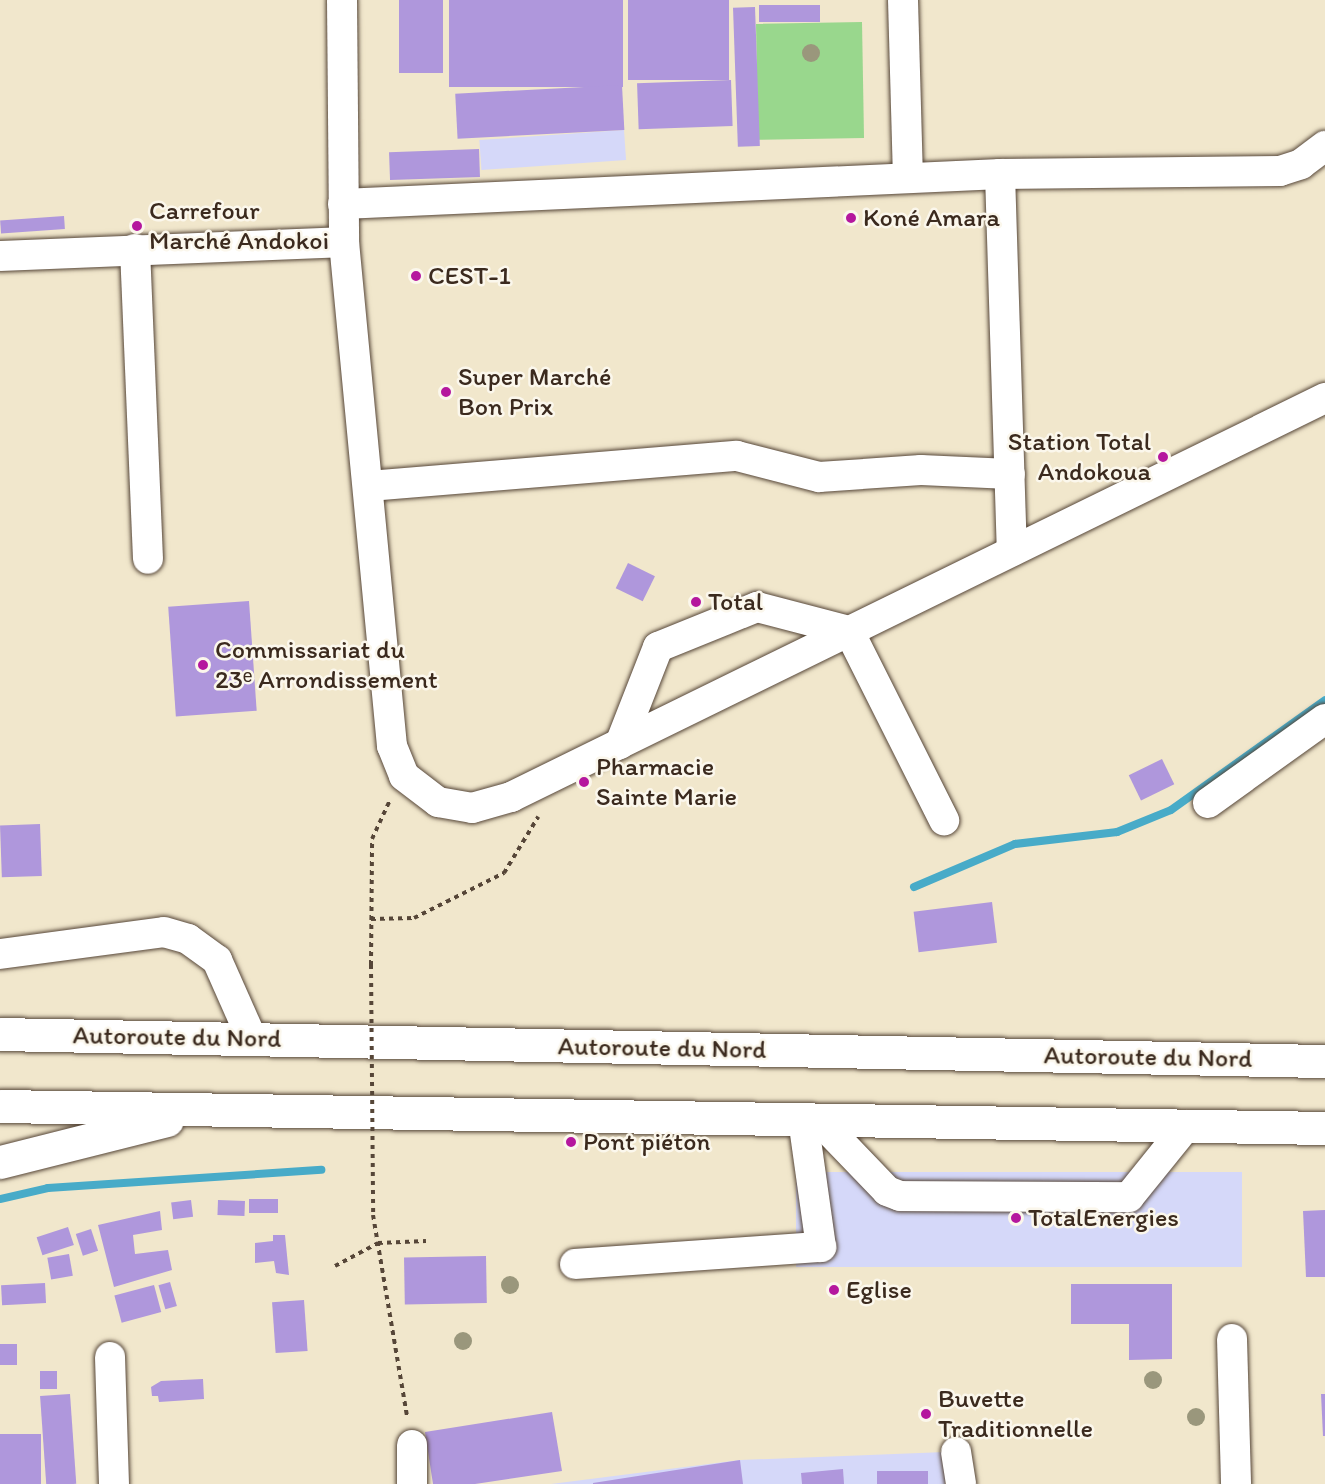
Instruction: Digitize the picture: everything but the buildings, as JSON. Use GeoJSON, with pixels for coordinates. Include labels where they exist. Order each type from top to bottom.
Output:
{"type":"FeatureCollection","features":[{"type":"Feature","properties":{"kind":"highway","name":"Autoroute du Nord"},"geometry":{"type":"LineString","coordinates":[[0,1034],[1325,1061]]}},
{"type":"Feature","properties":{"kind":"highway"},"geometry":{"type":"LineString","coordinates":[[0,1106],[1325,1128]]}},
{"type":"Feature","properties":{"kind":"highway"},"geometry":{"type":"LineString","coordinates":[[0,1162],[210,1110]]}},
{"type":"Feature","properties":{"kind":"street"},"geometry":{"type":"LineString","coordinates":[[342,0],[345,242],[392,746],[404,776],[438,802],[472,808],[512,797],[1325,398]]}},
{"type":"Feature","properties":{"kind":"street"},"geometry":{"type":"LineString","coordinates":[[903,0],[908,178]]}},
{"type":"Feature","properties":{"kind":"street"},"geometry":{"type":"LineString","coordinates":[[343,204],[1000,174],[1280,171],[1301,164],[1325,146]]}},
{"type":"Feature","properties":{"kind":"street"},"geometry":{"type":"LineString","coordinates":[[1000,174],[1012,551]]}},
{"type":"Feature","properties":{"kind":"street"},"geometry":{"type":"LineString","coordinates":[[0,256],[345,242]]}},
{"type":"Feature","properties":{"kind":"street"},"geometry":{"type":"LineString","coordinates":[[135,249],[148,558]]}},
{"type":"Feature","properties":{"kind":"street"},"geometry":{"type":"LineString","coordinates":[[369,486],[737,456],[819,477],[921,470],[1010,474]]}},
{"type":"Feature","properties":{"kind":"street"},"geometry":{"type":"LineString","coordinates":[[620,744],[658,647],[748,607],[849,631],[944,820]]}},
{"type":"Feature","properties":{"kind":"street"},"geometry":{"type":"LineString","coordinates":[[1208,803],[1325,719]]}},
{"type":"Feature","properties":{"kind":"street"},"geometry":{"type":"LineString","coordinates":[[0,954],[164,932],[188,939],[217,960],[252,1039]]}},
{"type":"Feature","properties":{"kind":"street"},"geometry":{"type":"LineString","coordinates":[[811,1119],[887,1191],[900,1196],[1130,1197],[1187,1125]]}},
{"type":"Feature","properties":{"kind":"street"},"geometry":{"type":"LineString","coordinates":[[575,1264],[821,1247],[811,1119]]}},
{"type":"Feature","properties":{"kind":"street"},"geometry":{"type":"LineString","coordinates":[[1232,1339],[1236,1484]]}},
{"type":"Feature","properties":{"kind":"street"},"geometry":{"type":"LineString","coordinates":[[110,1357],[114,1484]]}},
{"type":"Feature","properties":{"kind":"street"},"geometry":{"type":"LineString","coordinates":[[412,1445],[412,1484]]}},
{"type":"Feature","properties":{"kind":"street"},"geometry":{"type":"LineString","coordinates":[[956,1452],[961,1484]]}},
{"type":"Feature","properties":{"kind":"path"},"geometry":{"type":"LineString","coordinates":[[404,776],[372,839],[373,1215],[412,1445]]}},
{"type":"Feature","properties":{"kind":"path"},"geometry":{"type":"LineString","coordinates":[[371,919],[414,918],[504,873],[544,807]]}},
{"type":"Feature","properties":{"kind":"path"},"geometry":{"type":"LineString","coordinates":[[335,1266],[378,1243],[426,1241]]}},
{"type":"Feature","properties":{"kind":"shaded area"},"geometry":{"type":"Polygon","coordinates":[[[624,130],[626,160],[481,170],[479,140],[624,130]]]}},
{"type":"Feature","properties":{"kind":"shaded area"},"geometry":{"type":"Polygon","coordinates":[[[796,1172],[1242,1172],[1242,1267],[796,1267],[796,1172]]]}},
{"type":"Feature","properties":{"kind":"shaded area"},"geometry":{"type":"Polygon","coordinates":[[[945,1452],[945,1484],[551,1484],[740,1460],[945,1452]]]}},
{"type":"Feature","properties":{"kind":"green space"},"geometry":{"type":"Polygon","coordinates":[[[862,22],[864,138],[758,140],[756,24],[862,22]]]}},
{"type":"Feature","properties":{"kind":"waterway"},"geometry":{"type":"LineString","coordinates":[[914,887],[1015,844],[1117,832],[1171,810],[1325,700]]}},
{"type":"Feature","properties":{"kind":"waterway"},"geometry":{"type":"LineString","coordinates":[[0,1199],[48,1188],[321,1170]]}},
{"type":"Feature","properties":{"kind":"place","name":"Koné Amara"},"geometry":{"type":"Point","coordinates":[851,218]}},
{"type":"Feature","properties":{"kind":"place","name":"Carrefour Marché Andokoi"},"geometry":{"type":"Point","coordinates":[137,226]}},
{"type":"Feature","properties":{"kind":"place","name":"CEST-1"},"geometry":{"type":"Point","coordinates":[416,276]}},
{"type":"Feature","properties":{"kind":"place","name":"Super Marché Bon Prix"},"geometry":{"type":"Point","coordinates":[446,392]}},
{"type":"Feature","properties":{"kind":"place","name":"Station Total Andokoua"},"geometry":{"type":"Point","coordinates":[1163,457]}},
{"type":"Feature","properties":{"kind":"place","name":"Total"},"geometry":{"type":"Point","coordinates":[696,602]}},
{"type":"Feature","properties":{"kind":"place","name":"Commissariat du 23ᵉ Arrondissement"},"geometry":{"type":"Point","coordinates":[203,665]}},
{"type":"Feature","properties":{"kind":"place","name":"Pharmacie Sainte Marie"},"geometry":{"type":"Point","coordinates":[584,782]}},
{"type":"Feature","properties":{"kind":"place","name":"Pont piéton"},"geometry":{"type":"Point","coordinates":[571,1142]}},
{"type":"Feature","properties":{"kind":"place","name":"TotalEnergies"},"geometry":{"type":"Point","coordinates":[1016,1218]}},
{"type":"Feature","properties":{"kind":"place","name":"Eglise"},"geometry":{"type":"Point","coordinates":[834,1290]}},
{"type":"Feature","properties":{"kind":"place","name":"Buvette Traditionnelle"},"geometry":{"type":"Point","coordinates":[926,1414]}}]}
